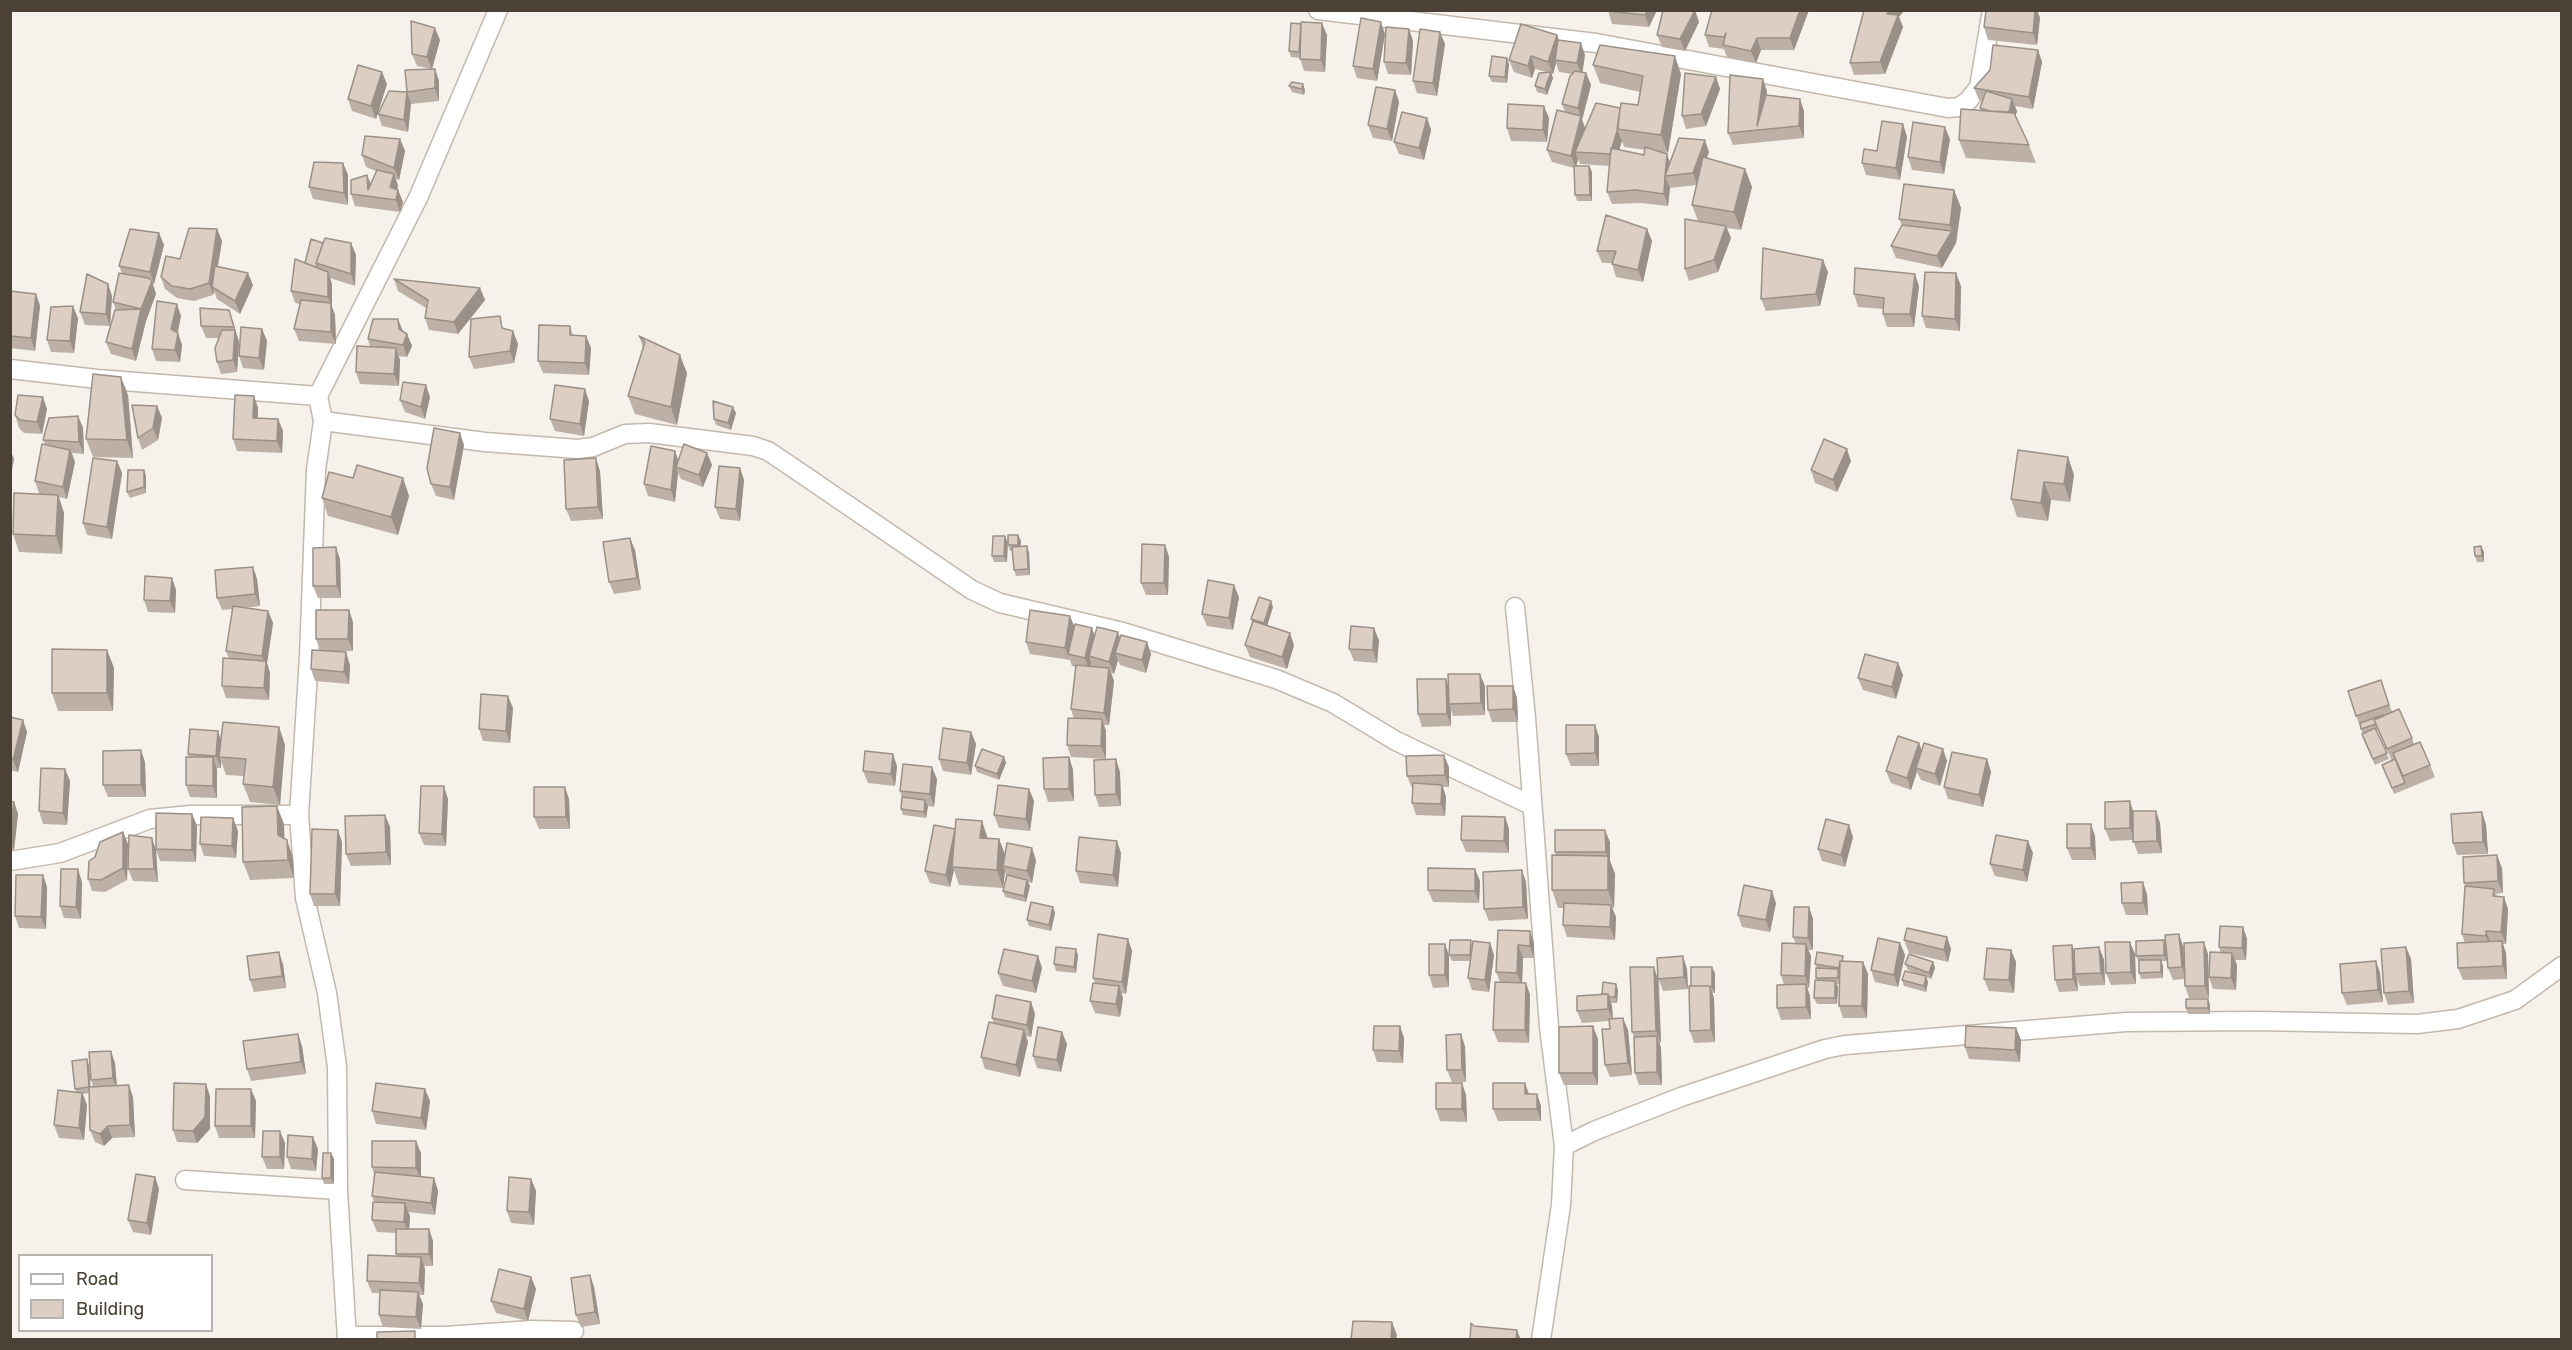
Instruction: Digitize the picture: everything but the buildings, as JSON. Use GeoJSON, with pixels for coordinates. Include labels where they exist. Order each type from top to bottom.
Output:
{"type":"FeatureCollection","features":[{"type":"Feature","properties":{"kind":"street"},"geometry":{"type":"LineString","coordinates":[[498,10],[418,198],[318,396],[323,421],[316,470],[309,657],[299,815],[305,898],[327,993],[337,1068],[338,1190],[347,1338],[445,1336],[532,1330],[574,1331]]}},
{"type":"Feature","properties":{"kind":"street"},"geometry":{"type":"LineString","coordinates":[[1318,10],[1596,43],[1948,108],[1959,107],[1968,101],[1979,87],[1992,10]]}},
{"type":"Feature","properties":{"kind":"street"},"geometry":{"type":"LineString","coordinates":[[10,369],[97,379],[318,396]]}},
{"type":"Feature","properties":{"kind":"street"},"geometry":{"type":"LineString","coordinates":[[323,421],[485,442],[578,449],[593,447],[625,434],[650,433],[753,446],[768,451],[972,590],[991,599],[1034,613],[1123,632],[1276,680],[1333,703],[1396,741],[1531,805]]}},
{"type":"Feature","properties":{"kind":"street"},"geometry":{"type":"LineString","coordinates":[[1515,606],[1526,718],[1549,1028],[1564,1146],[1561,1205],[1541,1340]]}},
{"type":"Feature","properties":{"kind":"street"},"geometry":{"type":"LineString","coordinates":[[10,861],[60,854],[150,819],[191,815],[299,815]]}},
{"type":"Feature","properties":{"kind":"street"},"geometry":{"type":"LineString","coordinates":[[1564,1146],[1594,1131],[1681,1097],[1825,1049],[1845,1045],[2126,1022],[2441,1022],[2478,1014],[2515,1000],[2562,966]]}},
{"type":"Feature","properties":{"kind":"street"},"geometry":{"type":"LineString","coordinates":[[185,1180],[338,1190]]}}]}
